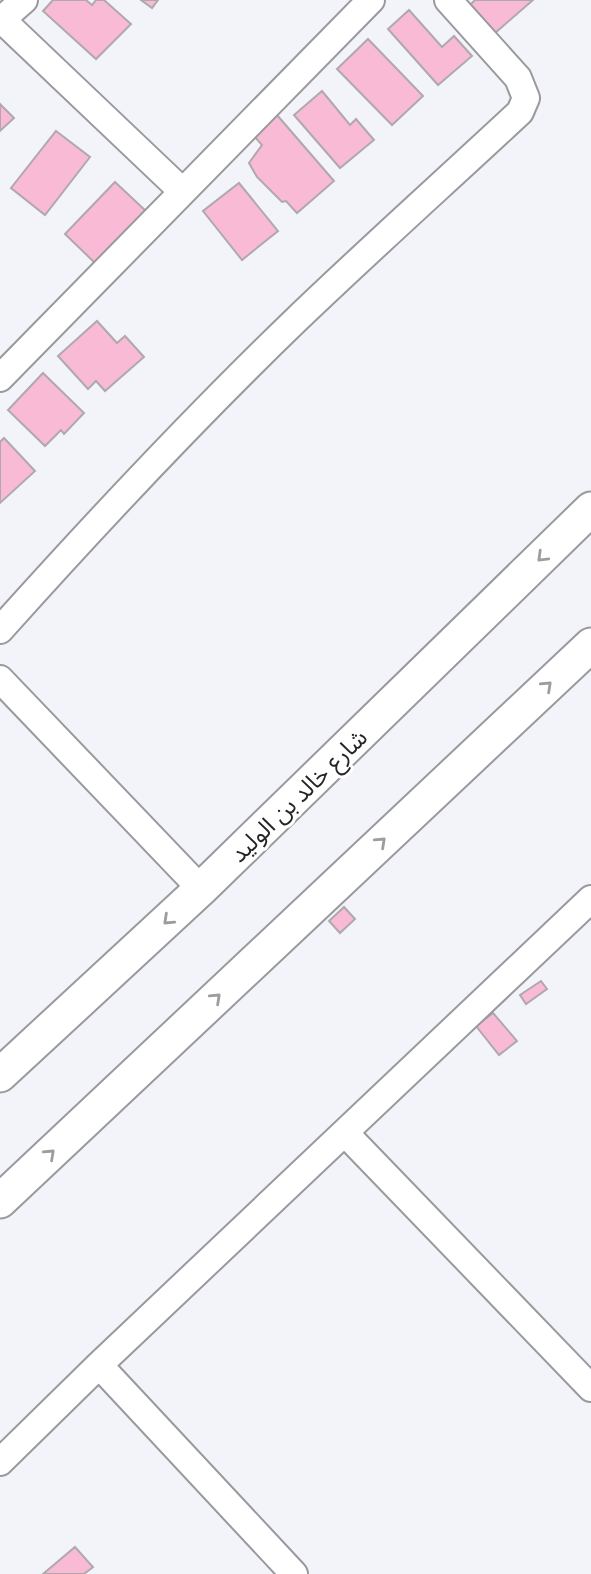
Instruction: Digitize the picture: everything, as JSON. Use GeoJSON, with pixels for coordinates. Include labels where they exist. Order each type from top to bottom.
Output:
{"type":"FeatureCollection","features":[{"type":"Feature","properties":{"kind":"main road","name":"شارع خالد بن الوليد"},"geometry":{"type":"LineString","coordinates":[[0,1075],[201,889],[591,509]]}},
{"type":"Feature","properties":{"kind":"main road"},"geometry":{"type":"LineString","coordinates":[[0,1200],[591,645]]}},
{"type":"Feature","properties":{"kind":"street"},"geometry":{"type":"LineString","coordinates":[[24,0],[1,20],[182,191]]}},
{"type":"Feature","properties":{"kind":"street"},"geometry":{"type":"LineString","coordinates":[[0,378],[371,0]]}},
{"type":"Feature","properties":{"kind":"street"},"geometry":{"type":"LineString","coordinates":[[0,630],[188,427],[298,319],[520,112],[526,98],[518,78],[448,0]]}},
{"type":"Feature","properties":{"kind":"street"},"geometry":{"type":"LineString","coordinates":[[0,679],[201,889]]}},
{"type":"Feature","properties":{"kind":"street"},"geometry":{"type":"LineString","coordinates":[[0,1462],[591,899]]}},
{"type":"Feature","properties":{"kind":"street"},"geometry":{"type":"LineString","coordinates":[[345,1133],[591,1388]]}},
{"type":"Feature","properties":{"kind":"street"},"geometry":{"type":"LineString","coordinates":[[99,1365],[294,1574]]}},
{"type":"Feature","properties":{"kind":"building"},"geometry":{"type":"Polygon","coordinates":[[[53,0],[86,0],[92,5],[96,0],[104,0],[131,24],[96,59],[43,11],[53,0]]]}},
{"type":"Feature","properties":{"kind":"building"},"geometry":{"type":"Polygon","coordinates":[[[141,0],[158,0],[152,8],[141,0]]]}},
{"type":"Feature","properties":{"kind":"building"},"geometry":{"type":"Polygon","coordinates":[[[475,0],[533,0],[495,33],[470,5],[475,0]]]}},
{"type":"Feature","properties":{"kind":"building"},"geometry":{"type":"Polygon","coordinates":[[[409,10],[442,47],[454,36],[472,56],[438,85],[388,29],[409,10]]]}},
{"type":"Feature","properties":{"kind":"building"},"geometry":{"type":"Polygon","coordinates":[[[368,39],[423,96],[392,125],[337,69],[368,39]]]}},
{"type":"Feature","properties":{"kind":"building"},"geometry":{"type":"Polygon","coordinates":[[[322,91],[350,125],[356,119],[374,140],[340,168],[294,115],[322,91]]]}},
{"type":"Feature","properties":{"kind":"building"},"geometry":{"type":"Polygon","coordinates":[[[0,104],[14,118],[0,131],[0,104]]]}},
{"type":"Feature","properties":{"kind":"building"},"geometry":{"type":"Polygon","coordinates":[[[277,115],[334,181],[297,213],[257,177],[249,163],[262,145],[253,135],[277,115]]]}},
{"type":"Feature","properties":{"kind":"building"},"geometry":{"type":"Polygon","coordinates":[[[56,131],[90,157],[45,215],[11,188],[56,131]]]}},
{"type":"Feature","properties":{"kind":"building"},"geometry":{"type":"Polygon","coordinates":[[[115,182],[147,212],[96,264],[65,234],[115,182]]]}},
{"type":"Feature","properties":{"kind":"building"},"geometry":{"type":"Polygon","coordinates":[[[239,183],[278,231],[242,260],[203,211],[239,183]]]}},
{"type":"Feature","properties":{"kind":"building"},"geometry":{"type":"Polygon","coordinates":[[[97,321],[117,343],[125,336],[144,357],[105,391],[96,381],[88,389],[58,356],[97,321]]]}},
{"type":"Feature","properties":{"kind":"building"},"geometry":{"type":"Polygon","coordinates":[[[43,373],[84,413],[64,434],[61,430],[45,446],[8,410],[43,373]]]}},
{"type":"Feature","properties":{"kind":"building"},"geometry":{"type":"Polygon","coordinates":[[[4,438],[35,471],[0,503],[0,442],[4,438]]]}},
{"type":"Feature","properties":{"kind":"building"},"geometry":{"type":"Polygon","coordinates":[[[344,907],[355,919],[340,933],[329,921],[344,907]]]}},
{"type":"Feature","properties":{"kind":"building"},"geometry":{"type":"Polygon","coordinates":[[[541,981],[547,989],[526,1004],[520,995],[541,981]]]}},
{"type":"Feature","properties":{"kind":"building"},"geometry":{"type":"Polygon","coordinates":[[[493,1013],[517,1041],[499,1055],[476,1026],[493,1013]]]}},
{"type":"Feature","properties":{"kind":"building"},"geometry":{"type":"Polygon","coordinates":[[[75,1547],[93,1567],[84,1574],[43,1574],[75,1547]]]}}]}
